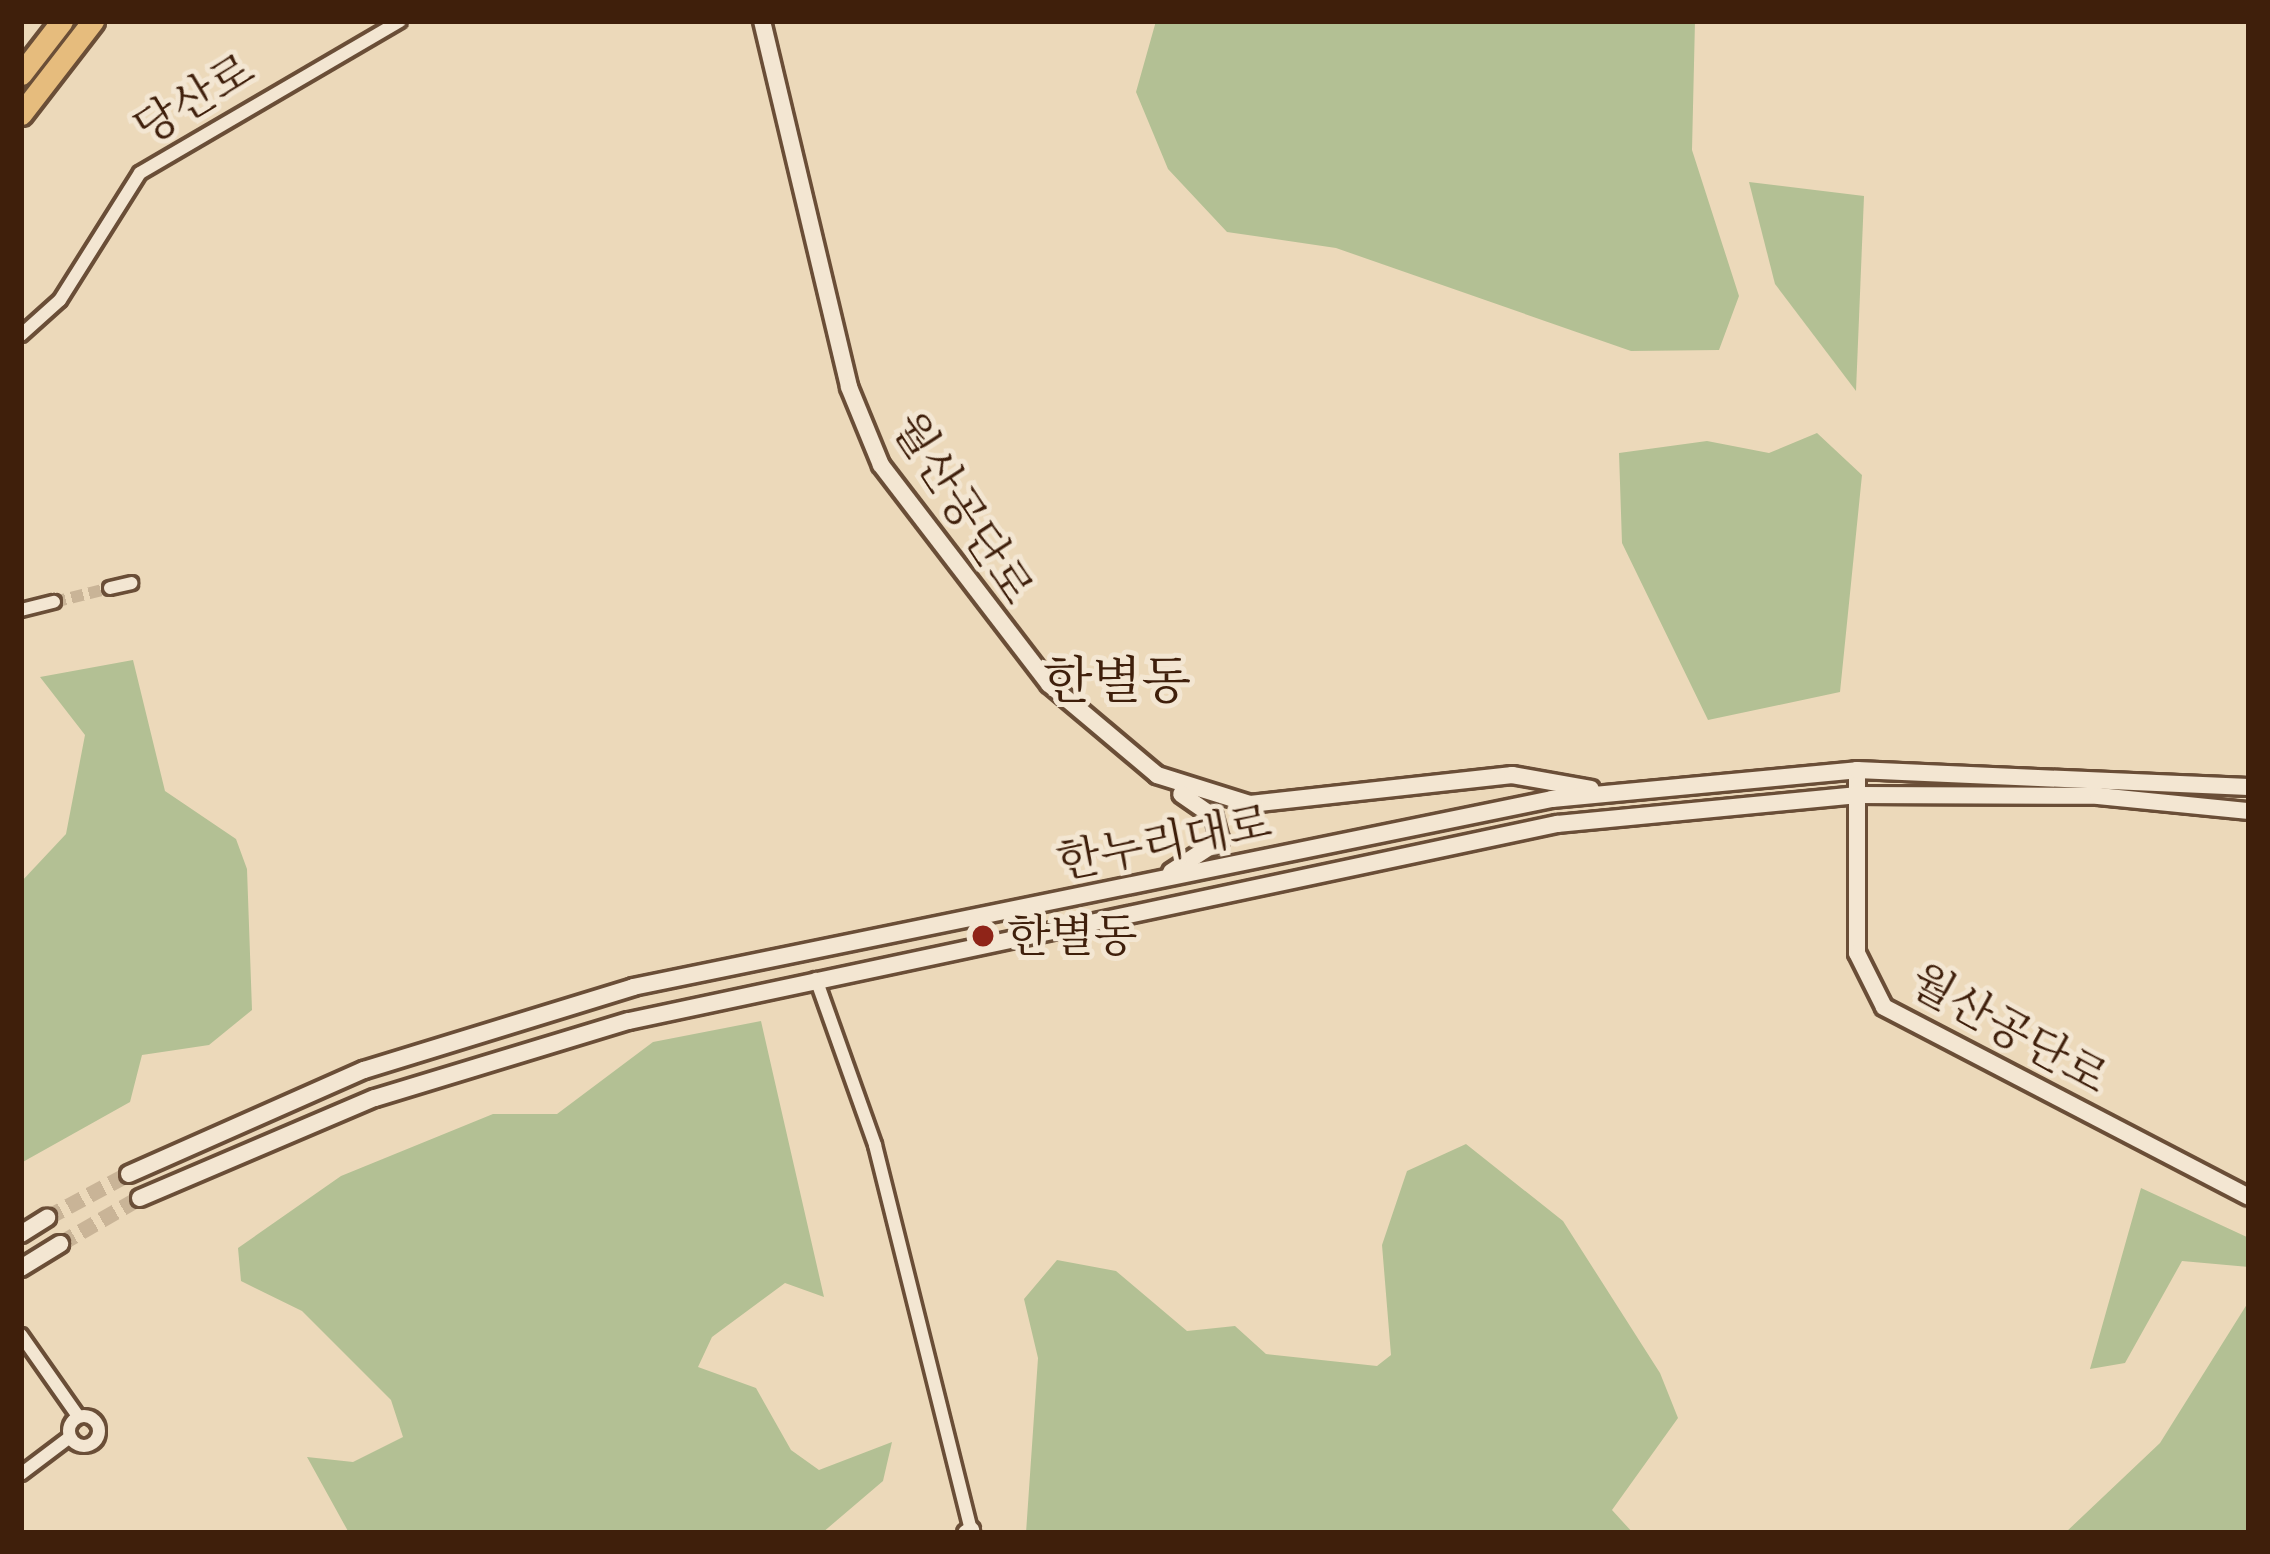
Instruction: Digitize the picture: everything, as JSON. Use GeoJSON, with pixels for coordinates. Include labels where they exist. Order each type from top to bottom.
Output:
{"type":"FeatureCollection","features":[{"type":"Feature","properties":{"kind":"highway"},"geometry":{"type":"LineString","coordinates":[[21,74],[62,21]]}},
{"type":"Feature","properties":{"kind":"highway"},"geometry":{"type":"LineString","coordinates":[[21,114],[93,21]]}},
{"type":"Feature","properties":{"kind":"street","name":"당산로"},"geometry":{"type":"LineString","coordinates":[[21,335],[60,300],[140,173],[400,21]]}},
{"type":"Feature","properties":{"kind":"street","name":"월산공단로"},"geometry":{"type":"LineString","coordinates":[[762,21],[849,387],[881,465],[1013,647],[1157,775],[1200,793],[1297,806],[1512,775],[1604,793],[1634,812]]}},
{"type":"Feature","properties":{"kind":"street"},"geometry":{"type":"LineString","coordinates":[[110,588],[131,583]]}},
{"type":"Feature","properties":{"kind":"street"},"geometry":{"type":"LineString","coordinates":[[21,610],[54,602]]}},
{"type":"Feature","properties":{"kind":"street","name":"월산공단로"},"geometry":{"type":"LineString","coordinates":[[1857,770],[1857,953],[1884,1007],[2249,1197]]}},
{"type":"Feature","properties":{"kind":"street","name":"한누리대로"},"geometry":{"type":"LineString","coordinates":[[129,1174],[364,1070],[633,987],[1604,793],[1857,770],[2249,788]]}},
{"type":"Feature","properties":{"kind":"street"},"geometry":{"type":"LineString","coordinates":[[1157,775],[1214,817],[1220,840],[1162,879]]}},
{"type":"Feature","properties":{"kind":"street","name":"한누리대로"},"geometry":{"type":"LineString","coordinates":[[140,1198],[498,1057],[816,979],[1634,812],[1856,795],[2098,796],[2249,811]]}},
{"type":"Feature","properties":{"kind":"street"},"geometry":{"type":"LineString","coordinates":[[816,979],[875,1145],[968,1531]]}},
{"type":"Feature","properties":{"kind":"street"},"geometry":{"type":"LineString","coordinates":[[21,1234],[47,1218]]}},
{"type":"Feature","properties":{"kind":"street"},"geometry":{"type":"LineString","coordinates":[[21,1268],[60,1244]]}},
{"type":"Feature","properties":{"kind":"street"},"geometry":{"type":"LineString","coordinates":[[21,1335],[79,1417],[93,1419],[98,1436],[82,1446],[70,1437]]}},
{"type":"Feature","properties":{"kind":"street"},"geometry":{"type":"LineString","coordinates":[[21,1474],[70,1437],[79,1417]]}},
{"type":"Feature","properties":{"kind":"green space"},"geometry":{"type":"Polygon","coordinates":[[[1156,21],[1695,21],[1692,150],[1739,296],[1719,350],[1631,351],[1336,248],[1227,232],[1168,169],[1136,92],[1156,21]]]}},
{"type":"Feature","properties":{"kind":"green space"},"geometry":{"type":"Polygon","coordinates":[[[1749,182],[1864,196],[1856,391],[1775,284],[1749,182]]]}},
{"type":"Feature","properties":{"kind":"green space"},"geometry":{"type":"Polygon","coordinates":[[[1817,433],[1862,475],[1840,692],[1708,720],[1622,543],[1619,453],[1707,441],[1769,453],[1817,433]]]}},
{"type":"Feature","properties":{"kind":"green space"},"geometry":{"type":"Polygon","coordinates":[[[133,660],[165,791],[236,839],[247,869],[252,1010],[209,1045],[142,1055],[130,1102],[21,1163],[21,882],[66,834],[85,735],[40,677],[133,660]]]}},
{"type":"Feature","properties":{"kind":"green space"},"geometry":{"type":"Polygon","coordinates":[[[761,1021],[824,1297],[785,1283],[712,1337],[698,1367],[756,1388],[791,1450],[819,1470],[892,1442],[883,1481],[822,1533],[349,1533],[307,1457],[353,1462],[403,1437],[391,1400],[302,1311],[241,1281],[238,1248],[341,1176],[493,1114],[557,1114],[653,1042],[761,1021]]]}},
{"type":"Feature","properties":{"kind":"green space"},"geometry":{"type":"Polygon","coordinates":[[[1466,1144],[1563,1221],[1660,1373],[1678,1418],[1612,1510],[1633,1533],[1026,1533],[1038,1358],[1024,1299],[1057,1260],[1116,1271],[1187,1331],[1235,1326],[1266,1354],[1377,1366],[1391,1355],[1382,1245],[1407,1171],[1466,1144]]]}},
{"type":"Feature","properties":{"kind":"green space"},"geometry":{"type":"Polygon","coordinates":[[[2141,1188],[2249,1238],[2249,1267],[2182,1261],[2125,1363],[2090,1369],[2141,1188]]]}},
{"type":"Feature","properties":{"kind":"green space"},"geometry":{"type":"Polygon","coordinates":[[[2249,1301],[2249,1533],[2065,1533],[2160,1443],[2249,1301]]]}},
{"type":"Feature","properties":{"kind":"tunnel"},"geometry":{"type":"LineString","coordinates":[[54,602],[110,588]]}},
{"type":"Feature","properties":{"kind":"tunnel"},"geometry":{"type":"LineString","coordinates":[[47,1218],[129,1174]]}},
{"type":"Feature","properties":{"kind":"tunnel"},"geometry":{"type":"LineString","coordinates":[[60,1244],[140,1198]]}},
{"type":"Feature","properties":{"kind":"place","name":"한별동"},"geometry":{"type":"Point","coordinates":[983,936]}},
{"type":"Feature","properties":{"kind":"district","name":"한별동"},"geometry":{"type":"Point","coordinates":[1117,680]}}]}
